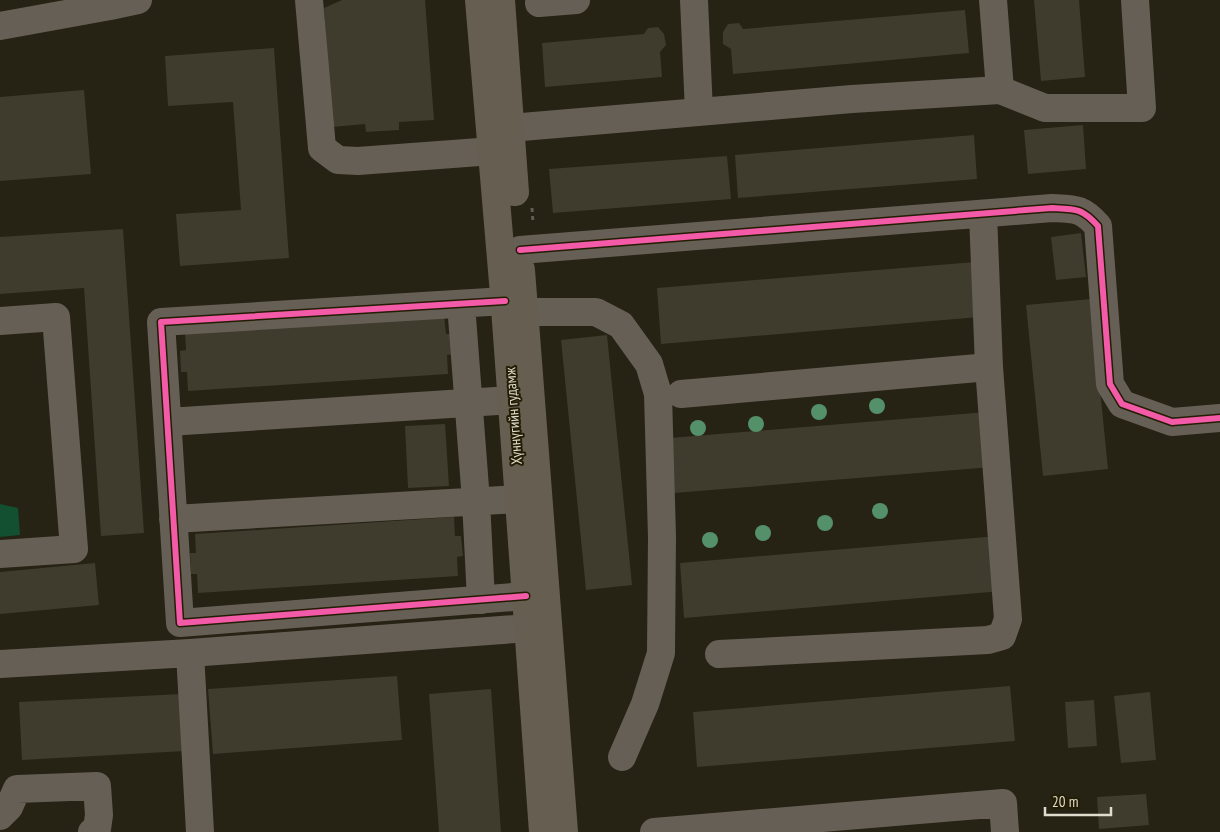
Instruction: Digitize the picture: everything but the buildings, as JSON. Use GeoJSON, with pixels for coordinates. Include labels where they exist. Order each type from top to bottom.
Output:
{"type":"FeatureCollection","features":[{"type":"Feature","properties":{"kind":"main road","name":"Хүннүгийн гудамж"},"geometry":{"type":"LineString","coordinates":[[479,0],[493,151],[515,306],[564,832]]}},
{"type":"Feature","properties":{"kind":"main road","name":"Хүннүгийн гудамж"},"geometry":{"type":"LineString","coordinates":[[502,0],[520,250],[515,306],[512,400],[543,832]]}},
{"type":"Feature","properties":{"kind":"street"},"geometry":{"type":"LineString","coordinates":[[0,26],[110,3],[138,0]]}},
{"type":"Feature","properties":{"kind":"street"},"geometry":{"type":"LineString","coordinates":[[309,0],[322,148],[338,160],[358,162],[493,151]]}},
{"type":"Feature","properties":{"kind":"street"},"geometry":{"type":"LineString","coordinates":[[540,3],[576,0]]}},
{"type":"Feature","properties":{"kind":"street"},"geometry":{"type":"LineString","coordinates":[[694,0],[700,112]]}},
{"type":"Feature","properties":{"kind":"street"},"geometry":{"type":"LineString","coordinates":[[993,0],[1000,90]]}},
{"type":"Feature","properties":{"kind":"street"},"geometry":{"type":"LineString","coordinates":[[510,128],[852,99],[1000,90],[1045,108],[1142,108],[1135,0]]}},
{"type":"Feature","properties":{"kind":"street"},"geometry":{"type":"LineString","coordinates":[[520,250],[1052,208],[1074,209],[1088,214],[1098,226],[1110,384],[1122,404],[1172,422],[1220,418]]}},
{"type":"Feature","properties":{"kind":"street"},"geometry":{"type":"LineString","coordinates":[[719,654],[988,640],[1002,636],[1008,619],[989,367],[983,214]]}},
{"type":"Feature","properties":{"kind":"street"},"geometry":{"type":"LineString","coordinates":[[461,304],[476,501],[481,600]]}},
{"type":"Feature","properties":{"kind":"street"},"geometry":{"type":"LineString","coordinates":[[526,596],[180,623],[161,322],[461,304],[596,312],[621,325],[649,364],[658,394],[662,537],[662,653],[645,704],[622,757]]}},
{"type":"Feature","properties":{"kind":"street"},"geometry":{"type":"LineString","coordinates":[[0,321],[56,317],[74,549],[0,554]]}},
{"type":"Feature","properties":{"kind":"street"},"geometry":{"type":"LineString","coordinates":[[681,394],[989,367]]}},
{"type":"Feature","properties":{"kind":"street"},"geometry":{"type":"LineString","coordinates":[[168,422],[512,400]]}},
{"type":"Feature","properties":{"kind":"street"},"geometry":{"type":"LineString","coordinates":[[173,519],[519,499]]}},
{"type":"Feature","properties":{"kind":"street"},"geometry":{"type":"LineString","coordinates":[[0,664],[528,628]]}},
{"type":"Feature","properties":{"kind":"street"},"geometry":{"type":"LineString","coordinates":[[190,652],[200,832]]}},
{"type":"Feature","properties":{"kind":"street"},"geometry":{"type":"LineString","coordinates":[[0,816],[9,807],[17,789],[97,786],[99,815],[97,829],[92,832]]}},
{"type":"Feature","properties":{"kind":"street"},"geometry":{"type":"LineString","coordinates":[[654,832],[1003,803],[1005,832]]}},
{"type":"Feature","properties":{"kind":"green space"},"geometry":{"type":"Polygon","coordinates":[[[0,504],[18,508],[20,535],[0,537],[0,504]]]}},
{"type":"Feature","properties":{"kind":"cycle path"},"geometry":{"type":"LineString","coordinates":[[520,250],[1052,208],[1073,209],[1083,213],[1098,226],[1110,384],[1122,404],[1172,422],[1220,418]]}},
{"type":"Feature","properties":{"kind":"cycle path"},"geometry":{"type":"LineString","coordinates":[[505,301],[161,322],[180,623],[526,596]]}}]}
